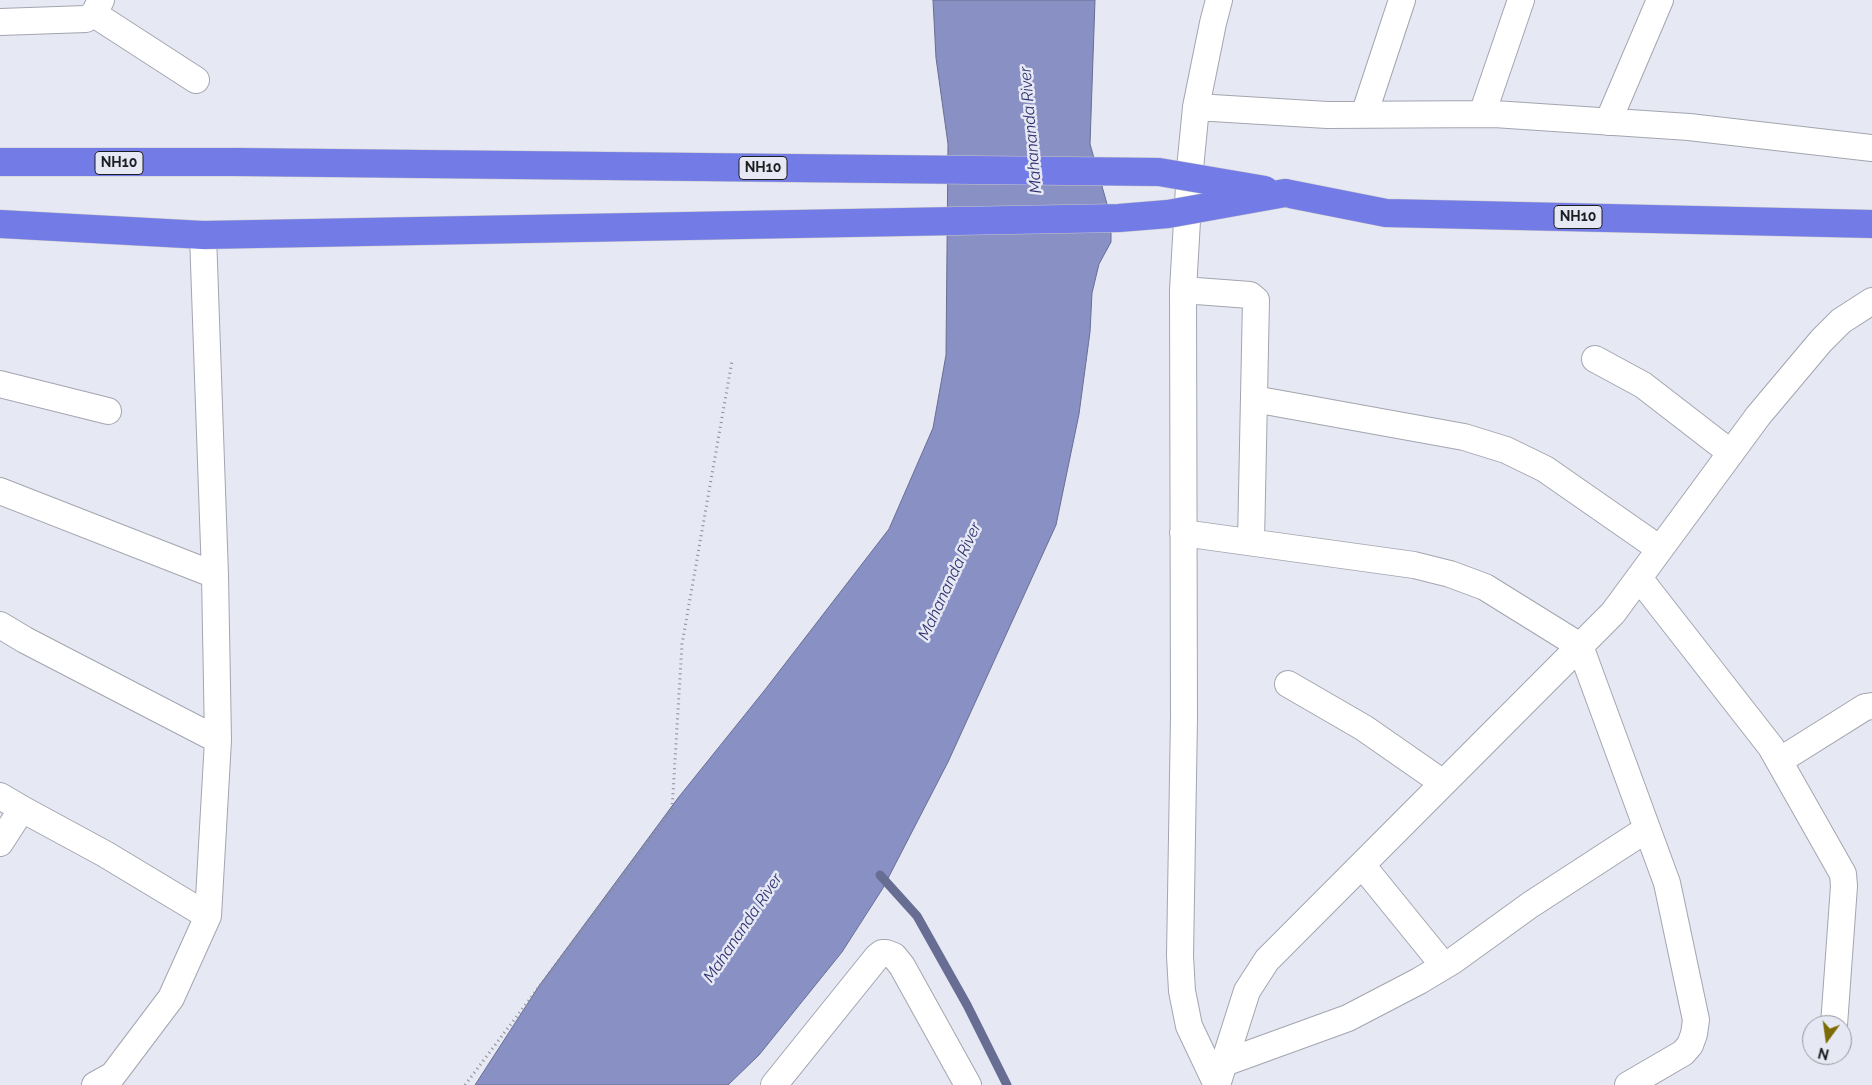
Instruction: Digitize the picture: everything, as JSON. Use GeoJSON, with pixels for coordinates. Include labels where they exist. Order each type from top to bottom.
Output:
{"type":"FeatureCollection","features":[{"type":"Feature","properties":{"kind":"highway","name":"NH10"},"geometry":{"type":"LineString","coordinates":[[0,162],[238,162],[1159,172],[1286,193],[1386,213],[1872,224]]}},
{"type":"Feature","properties":{"kind":"highway"},"geometry":{"type":"LineString","coordinates":[[0,224],[203,235],[1119,218],[1168,214],[1286,193]]}},
{"type":"Feature","properties":{"kind":"street"},"geometry":{"type":"LineString","coordinates":[[1219,0],[1196,107],[1190,169],[1183,290],[1184,717],[1180,956],[1182,991],[1189,1026],[1219,1078]]}},
{"type":"Feature","properties":{"kind":"street"},"geometry":{"type":"LineString","coordinates":[[1364,115],[1402,0]]}},
{"type":"Feature","properties":{"kind":"street"},"geometry":{"type":"LineString","coordinates":[[1482,114],[1521,0]]}},
{"type":"Feature","properties":{"kind":"street"},"geometry":{"type":"LineString","coordinates":[[1608,122],[1660,0]]}},
{"type":"Feature","properties":{"kind":"street"},"geometry":{"type":"LineString","coordinates":[[0,22],[86,18],[98,7],[196,80]]}},
{"type":"Feature","properties":{"kind":"street"},"geometry":{"type":"LineString","coordinates":[[1196,107],[1311,115],[1482,114],[1689,128],[1872,148]]}},
{"type":"Feature","properties":{"kind":"street"},"geometry":{"type":"LineString","coordinates":[[95,1085],[113,1075],[171,998],[208,916],[218,740],[215,575],[203,235]]}},
{"type":"Feature","properties":{"kind":"street"},"geometry":{"type":"LineString","coordinates":[[1183,290],[1250,295],[1254,297],[1256,305],[1250,542]]}},
{"type":"Feature","properties":{"kind":"street"},"geometry":{"type":"LineString","coordinates":[[1219,1078],[1247,991],[1256,974],[1267,960],[1612,613],[1640,578],[1758,416],[1841,320],[1872,301]]}},
{"type":"Feature","properties":{"kind":"street"},"geometry":{"type":"LineString","coordinates":[[1596,359],[1643,385],[1730,453]]}},
{"type":"Feature","properties":{"kind":"street"},"geometry":{"type":"LineString","coordinates":[[0,384],[108,411]]}},
{"type":"Feature","properties":{"kind":"street"},"geometry":{"type":"LineString","coordinates":[[1254,399],[1464,438],[1506,450],[1545,469],[1660,550]]}},
{"type":"Feature","properties":{"kind":"street"},"geometry":{"type":"LineString","coordinates":[[0,491],[215,575]]}},
{"type":"Feature","properties":{"kind":"street"},"geometry":{"type":"LineString","coordinates":[[1183,533],[1414,565],[1450,574],[1485,587],[1580,646],[1667,883],[1696,1020],[1692,1039],[1683,1053],[1628,1085]]}},
{"type":"Feature","properties":{"kind":"street"},"geometry":{"type":"LineString","coordinates":[[1640,578],[1770,747],[1843,874],[1844,886],[1835,1015]]}},
{"type":"Feature","properties":{"kind":"street"},"geometry":{"type":"LineString","coordinates":[[0,625],[25,640],[218,740]]}},
{"type":"Feature","properties":{"kind":"street"},"geometry":{"type":"LineString","coordinates":[[1288,684],[1364,728],[1443,783]]}},
{"type":"Feature","properties":{"kind":"street"},"geometry":{"type":"LineString","coordinates":[[1779,762],[1865,707],[1872,706]]}},
{"type":"Feature","properties":{"kind":"street"},"geometry":{"type":"LineString","coordinates":[[0,796],[105,854],[208,916]]}},
{"type":"Feature","properties":{"kind":"street"},"geometry":{"type":"LineString","coordinates":[[0,843],[22,809]]}},
{"type":"Feature","properties":{"kind":"street"},"geometry":{"type":"LineString","coordinates":[[1219,1078],[1348,1018],[1444,966],[1530,905],[1647,829]]}},
{"type":"Feature","properties":{"kind":"street"},"geometry":{"type":"LineString","coordinates":[[1362,865],[1444,966]]}},
{"type":"Feature","properties":{"kind":"street"},"geometry":{"type":"LineString","coordinates":[[774,1085],[877,957],[886,953],[894,956],[902,966],[968,1085]]}},
{"type":"Feature","properties":{"kind":"path"},"geometry":{"type":"LineString","coordinates":[[465,1085],[672,810],[682,644],[732,361]]}},
{"type":"Feature","properties":{"kind":"water","name":"Mahananda River"},"geometry":{"type":"Polygon","coordinates":[[[933,0],[1095,0],[1090,144],[1111,218],[1111,242],[1099,264],[1092,293],[1090,332],[1079,414],[1056,525],[948,762],[883,888],[842,952],[759,1055],[728,1085],[475,1085],[539,986],[678,798],[764,691],[889,529],[933,428],[946,355],[948,144],[936,58],[933,0]]]}},
{"type":"Feature","properties":{"kind":"waterway"},"geometry":{"type":"LineString","coordinates":[[880,875],[917,916],[967,1005],[1007,1085]]}}]}
